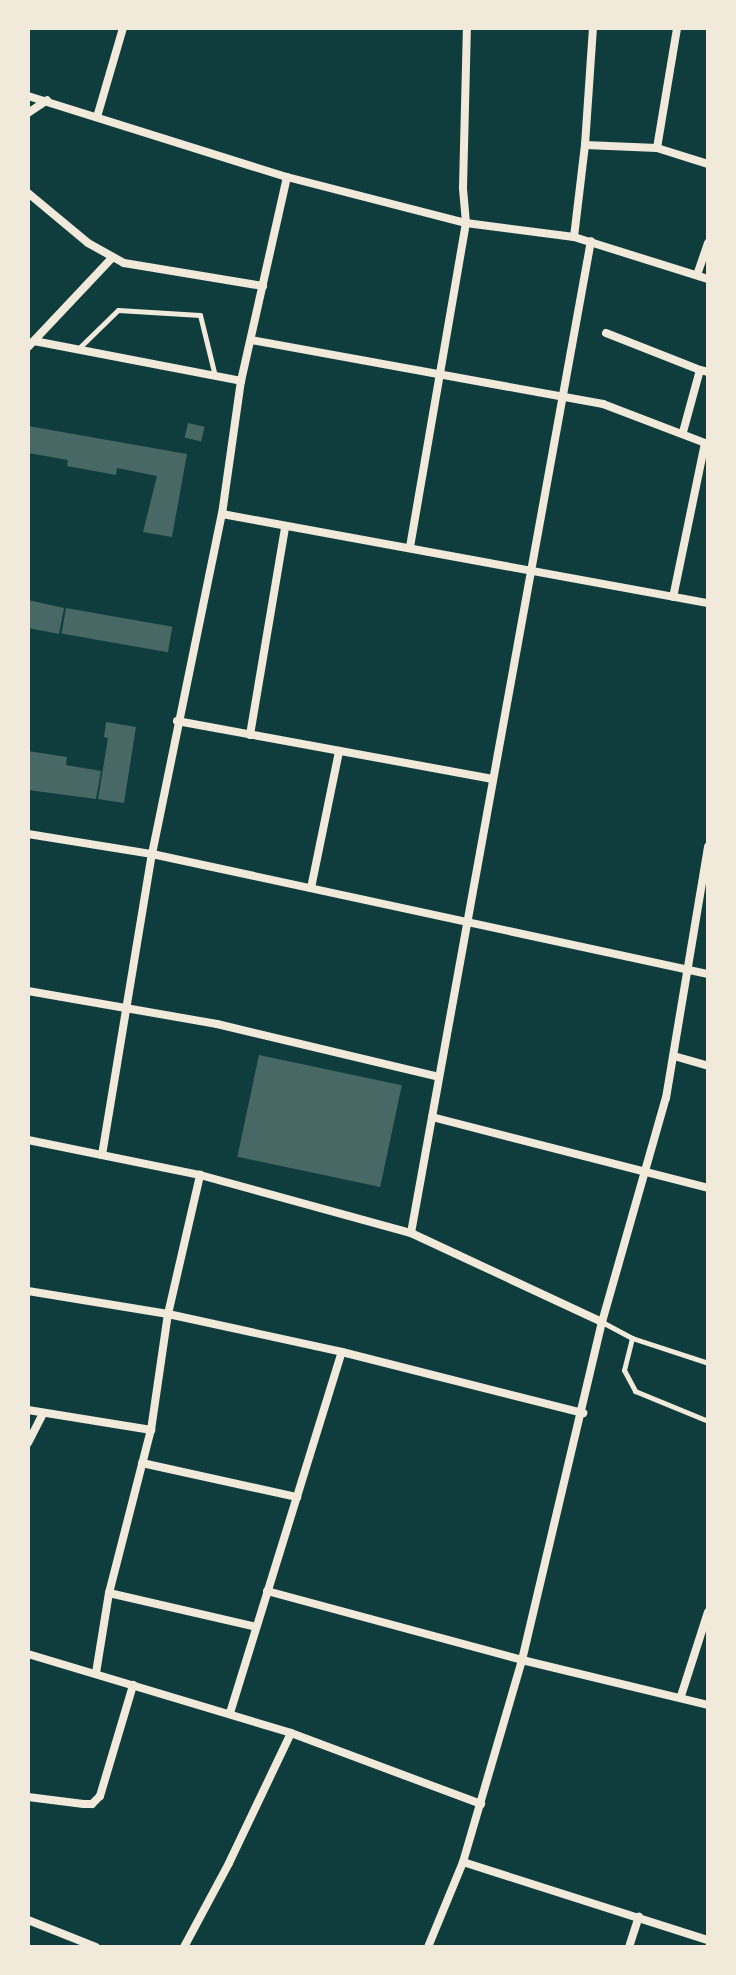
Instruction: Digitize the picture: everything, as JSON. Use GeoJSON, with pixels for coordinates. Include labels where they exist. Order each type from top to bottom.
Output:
{"type":"FeatureCollection","features":[{"type":"Feature","properties":{"kind":"street"},"geometry":{"type":"LineString","coordinates":[[97,117],[123,28]]}},
{"type":"Feature","properties":{"kind":"street"},"geometry":{"type":"LineString","coordinates":[[410,547],[466,223],[463,188],[467,28]]}},
{"type":"Feature","properties":{"kind":"street"},"geometry":{"type":"LineString","coordinates":[[574,237],[585,145],[593,28]]}},
{"type":"Feature","properties":{"kind":"street"},"geometry":{"type":"LineString","coordinates":[[657,148],[677,28]]}},
{"type":"Feature","properties":{"kind":"street"},"geometry":{"type":"LineString","coordinates":[[28,96],[287,177],[466,223],[591,241],[708,279]]}},
{"type":"Feature","properties":{"kind":"street"},"geometry":{"type":"LineString","coordinates":[[28,113],[47,100]]}},
{"type":"Feature","properties":{"kind":"street"},"geometry":{"type":"LineString","coordinates":[[585,145],[657,148],[708,164]]}},
{"type":"Feature","properties":{"kind":"street"},"geometry":{"type":"LineString","coordinates":[[102,1155],[129,1009],[152,854],[222,514],[241,381],[287,177]]}},
{"type":"Feature","properties":{"kind":"street"},"geometry":{"type":"LineString","coordinates":[[28,193],[112,258],[137,267],[263,286]]}},
{"type":"Feature","properties":{"kind":"street"},"geometry":{"type":"LineString","coordinates":[[411,1233],[591,241]]}},
{"type":"Feature","properties":{"kind":"street"},"geometry":{"type":"LineString","coordinates":[[697,275],[708,243]]}},
{"type":"Feature","properties":{"kind":"street"},"geometry":{"type":"LineString","coordinates":[[31,344],[112,258]]}},
{"type":"Feature","properties":{"kind":"street"},"geometry":{"type":"LineString","coordinates":[[606,333],[704,371],[683,432]]}},
{"type":"Feature","properties":{"kind":"street"},"geometry":{"type":"LineString","coordinates":[[251,340],[440,377],[603,404],[683,432],[705,443],[673,597]]}},
{"type":"Feature","properties":{"kind":"street"},"geometry":{"type":"LineString","coordinates":[[31,344],[79,348],[241,381]]}},
{"type":"Feature","properties":{"kind":"street"},"geometry":{"type":"LineString","coordinates":[[222,514],[285,528],[410,547],[708,603]]}},
{"type":"Feature","properties":{"kind":"street"},"geometry":{"type":"LineString","coordinates":[[250,735],[285,528]]}},
{"type":"Feature","properties":{"kind":"street"},"geometry":{"type":"LineString","coordinates":[[177,721],[493,779]]}},
{"type":"Feature","properties":{"kind":"street"},"geometry":{"type":"LineString","coordinates":[[311,888],[339,751]]}},
{"type":"Feature","properties":{"kind":"street"},"geometry":{"type":"LineString","coordinates":[[28,834],[152,854],[708,974]]}},
{"type":"Feature","properties":{"kind":"street"},"geometry":{"type":"LineString","coordinates":[[428,1947],[463,1862],[522,1660],[583,1413],[602,1322],[666,1098],[685,969],[708,846]]}},
{"type":"Feature","properties":{"kind":"street"},"geometry":{"type":"LineString","coordinates":[[28,991],[217,1024],[439,1077]]}},
{"type":"Feature","properties":{"kind":"street"},"geometry":{"type":"LineString","coordinates":[[674,1056],[708,1066]]}},
{"type":"Feature","properties":{"kind":"street"},"geometry":{"type":"LineString","coordinates":[[432,1117],[708,1188]]}},
{"type":"Feature","properties":{"kind":"street"},"geometry":{"type":"LineString","coordinates":[[28,1140],[200,1175],[411,1233],[602,1322]]}},
{"type":"Feature","properties":{"kind":"street"},"geometry":{"type":"LineString","coordinates":[[96,1673],[109,1593],[151,1430],[168,1314],[200,1175]]}},
{"type":"Feature","properties":{"kind":"street"},"geometry":{"type":"LineString","coordinates":[[28,1291],[168,1314],[342,1352],[583,1413]]}},
{"type":"Feature","properties":{"kind":"street"},"geometry":{"type":"LineString","coordinates":[[230,1713],[342,1352]]}},
{"type":"Feature","properties":{"kind":"street"},"geometry":{"type":"LineString","coordinates":[[28,1410],[151,1430]]}},
{"type":"Feature","properties":{"kind":"street"},"geometry":{"type":"LineString","coordinates":[[28,1443],[43,1414]]}},
{"type":"Feature","properties":{"kind":"street"},"geometry":{"type":"LineString","coordinates":[[142,1463],[297,1497]]}},
{"type":"Feature","properties":{"kind":"street"},"geometry":{"type":"LineString","coordinates":[[267,1591],[522,1660],[708,1705]]}},
{"type":"Feature","properties":{"kind":"street"},"geometry":{"type":"LineString","coordinates":[[109,1593],[256,1627]]}},
{"type":"Feature","properties":{"kind":"street"},"geometry":{"type":"LineString","coordinates":[[681,1696],[708,1612]]}},
{"type":"Feature","properties":{"kind":"street"},"geometry":{"type":"LineString","coordinates":[[28,1654],[291,1733],[481,1804]]}},
{"type":"Feature","properties":{"kind":"street"},"geometry":{"type":"LineString","coordinates":[[28,1797],[92,1804],[100,1796],[133,1685]]}},
{"type":"Feature","properties":{"kind":"street"},"geometry":{"type":"LineString","coordinates":[[184,1947],[229,1863],[291,1733]]}},
{"type":"Feature","properties":{"kind":"street"},"geometry":{"type":"LineString","coordinates":[[463,1862],[708,1940]]}},
{"type":"Feature","properties":{"kind":"street"},"geometry":{"type":"LineString","coordinates":[[629,1947],[639,1917]]}},
{"type":"Feature","properties":{"kind":"street"},"geometry":{"type":"LineString","coordinates":[[28,1920],[96,1947]]}},
{"type":"Feature","properties":{"kind":"lane"},"geometry":{"type":"LineString","coordinates":[[79,348],[118,310],[200,315],[215,376]]}},
{"type":"Feature","properties":{"kind":"lane"},"geometry":{"type":"LineString","coordinates":[[602,1322],[632,1338],[708,1363]]}},
{"type":"Feature","properties":{"kind":"lane"},"geometry":{"type":"LineString","coordinates":[[632,1338],[624,1370],[635,1391],[708,1421]]}},
{"type":"Feature","properties":{"kind":"building"},"geometry":{"type":"Polygon","coordinates":[[[188,423],[205,427],[201,441],[185,438],[188,423]]]}},
{"type":"Feature","properties":{"kind":"building"},"geometry":{"type":"Polygon","coordinates":[[[28,426],[187,454],[172,537],[143,532],[157,476],[117,468],[116,475],[67,466],[68,460],[28,453],[28,426]]]}},
{"type":"Feature","properties":{"kind":"building"},"geometry":{"type":"Polygon","coordinates":[[[28,600],[64,608],[59,634],[28,628],[28,600]]]}},
{"type":"Feature","properties":{"kind":"building"},"geometry":{"type":"Polygon","coordinates":[[[66,608],[172,627],[168,652],[61,634],[66,608]]]}},
{"type":"Feature","properties":{"kind":"building"},"geometry":{"type":"Polygon","coordinates":[[[106,722],[136,727],[124,803],[98,799],[108,738],[104,737],[106,722]]]}},
{"type":"Feature","properties":{"kind":"building"},"geometry":{"type":"Polygon","coordinates":[[[28,751],[67,757],[66,765],[101,771],[96,799],[28,790],[28,751]]]}},
{"type":"Feature","properties":{"kind":"building"},"geometry":{"type":"Polygon","coordinates":[[[259,1055],[402,1085],[380,1187],[237,1157],[259,1055]]]}}]}
